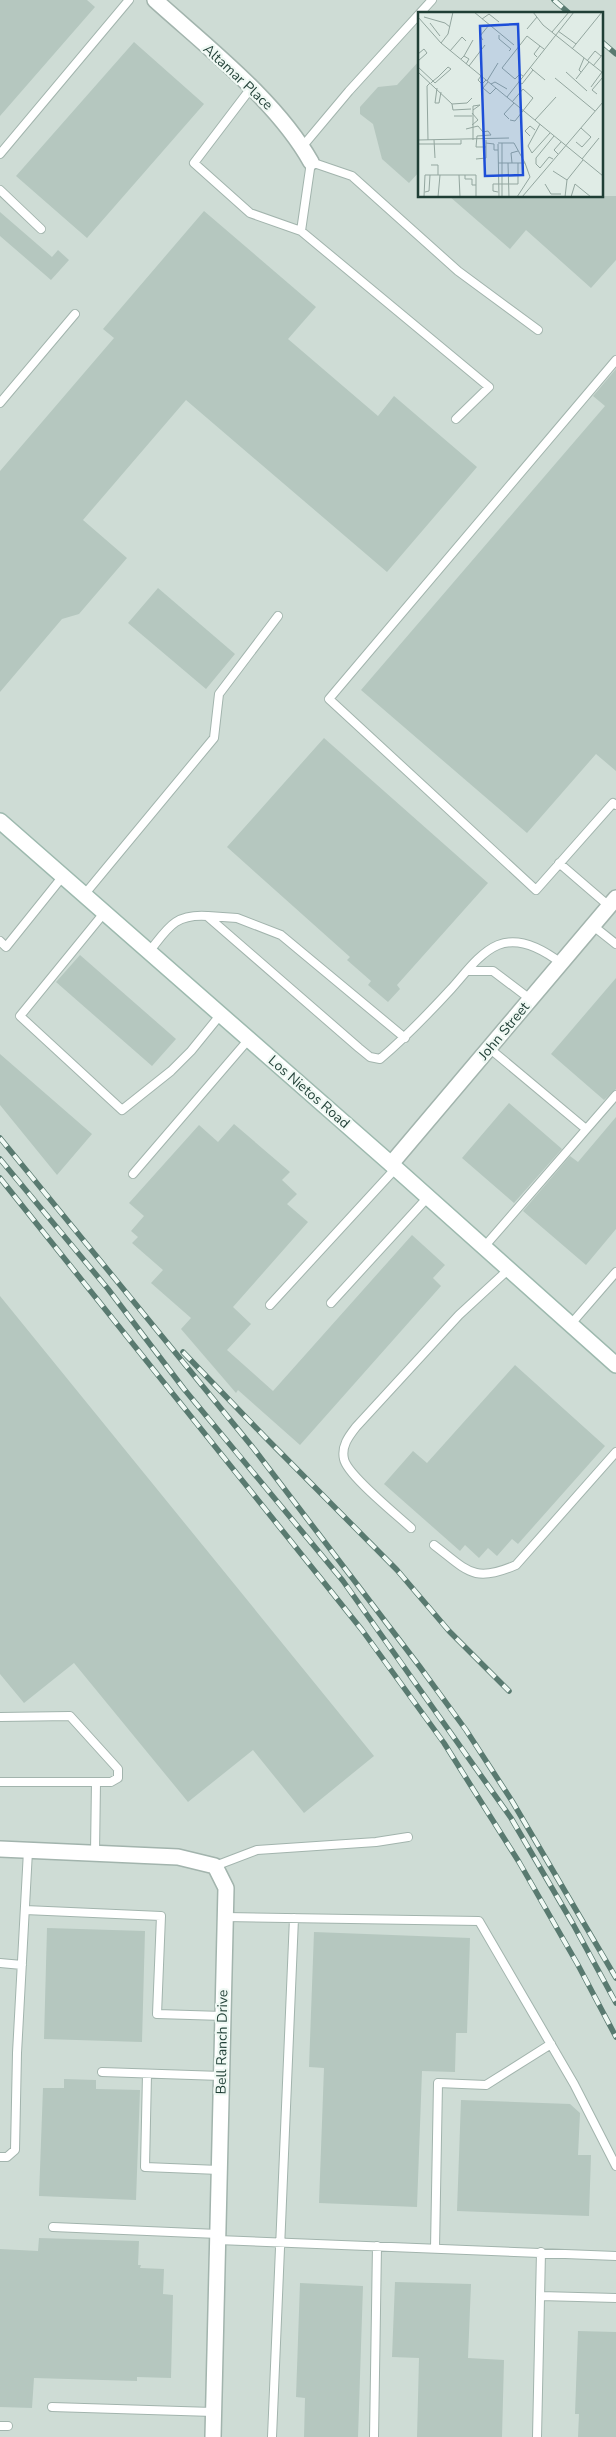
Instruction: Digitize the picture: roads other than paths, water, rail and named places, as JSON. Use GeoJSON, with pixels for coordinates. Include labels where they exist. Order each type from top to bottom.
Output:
{"type":"FeatureCollection","features":[{"type":"Feature","properties":{"kind":"street","name":"Altamar Place"},"geometry":{"type":"LineString","coordinates":[[155,0],[272,108],[302,147],[310,162]]}},
{"type":"Feature","properties":{"kind":"street","name":"Los Nietos Road"},"geometry":{"type":"LineString","coordinates":[[0,821],[394,1166],[616,1365]]}},
{"type":"Feature","properties":{"kind":"street","name":"John Street"},"geometry":{"type":"LineString","coordinates":[[394,1166],[489,1048],[612,902]]}},
{"type":"Feature","properties":{"kind":"street"},"geometry":{"type":"LineString","coordinates":[[0,1850],[178,1856],[215,1866]]}},
{"type":"Feature","properties":{"kind":"street","name":"Bell Ranch Drive"},"geometry":{"type":"LineString","coordinates":[[213,2437],[226,1888],[215,1866]]}},
{"type":"Feature","properties":{"kind":"lane"},"geometry":{"type":"LineString","coordinates":[[0,154],[129,0]]}},
{"type":"Feature","properties":{"kind":"lane"},"geometry":{"type":"LineString","coordinates":[[421,12],[432,0]]}},
{"type":"Feature","properties":{"kind":"lane"},"geometry":{"type":"LineString","coordinates":[[302,147],[349,91],[418,15]]}},
{"type":"Feature","properties":{"kind":"lane"},"geometry":{"type":"LineString","coordinates":[[251,88],[194,162],[250,213],[301,232],[489,387],[456,419]]}},
{"type":"Feature","properties":{"kind":"lane"},"geometry":{"type":"LineString","coordinates":[[301,232],[310,162],[352,176],[458,271],[538,330]]}},
{"type":"Feature","properties":{"kind":"lane"},"geometry":{"type":"LineString","coordinates":[[0,190],[42,229]]}},
{"type":"Feature","properties":{"kind":"lane"},"geometry":{"type":"LineString","coordinates":[[0,403],[75,314]]}},
{"type":"Feature","properties":{"kind":"lane"},"geometry":{"type":"LineString","coordinates":[[616,360],[329,699],[536,890],[613,803],[616,805]]}},
{"type":"Feature","properties":{"kind":"lane"},"geometry":{"type":"LineString","coordinates":[[84,895],[214,738],[219,694],[278,616]]}},
{"type":"Feature","properties":{"kind":"lane"},"geometry":{"type":"LineString","coordinates":[[559,863],[612,902]]}},
{"type":"Feature","properties":{"kind":"lane"},"geometry":{"type":"LineString","coordinates":[[0,942],[6,947],[63,876]]}},
{"type":"Feature","properties":{"kind":"lane"},"geometry":{"type":"LineString","coordinates":[[104,913],[20,1016],[122,1110],[171,1071],[191,1051],[221,1014]]}},
{"type":"Feature","properties":{"kind":"lane"},"geometry":{"type":"LineString","coordinates":[[149,952],[174,922],[189,915],[237,918],[281,935],[405,1038]]}},
{"type":"Feature","properties":{"kind":"lane"},"geometry":{"type":"LineString","coordinates":[[207,916],[370,1057],[380,1059],[405,1038],[467,971],[499,944],[521,943],[532,945],[561,963]]}},
{"type":"Feature","properties":{"kind":"lane"},"geometry":{"type":"LineString","coordinates":[[592,925],[616,944]]}},
{"type":"Feature","properties":{"kind":"lane"},"geometry":{"type":"LineString","coordinates":[[467,971],[493,972],[530,999]]}},
{"type":"Feature","properties":{"kind":"lane"},"geometry":{"type":"LineString","coordinates":[[133,1174],[249,1039]]}},
{"type":"Feature","properties":{"kind":"lane"},"geometry":{"type":"LineString","coordinates":[[489,1048],[586,1130]]}},
{"type":"Feature","properties":{"kind":"lane"},"geometry":{"type":"LineString","coordinates":[[484,1247],[616,1095]]}},
{"type":"Feature","properties":{"kind":"lane"},"geometry":{"type":"LineString","coordinates":[[270,1305],[394,1166]]}},
{"type":"Feature","properties":{"kind":"lane"},"geometry":{"type":"LineString","coordinates":[[331,1303],[428,1197]]}},
{"type":"Feature","properties":{"kind":"lane"},"geometry":{"type":"LineString","coordinates":[[411,1528],[352,1473],[344,1460],[345,1445],[356,1427],[458,1315],[509,1269]]}},
{"type":"Feature","properties":{"kind":"lane"},"geometry":{"type":"LineString","coordinates":[[571,1324],[616,1272]]}},
{"type":"Feature","properties":{"kind":"lane"},"geometry":{"type":"LineString","coordinates":[[434,1545],[471,1573],[497,1573],[516,1565],[616,1452]]}},
{"type":"Feature","properties":{"kind":"lane"},"geometry":{"type":"LineString","coordinates":[[0,1716],[70,1716],[118,1769],[118,1778],[111,1782],[0,1782]]}},
{"type":"Feature","properties":{"kind":"lane"},"geometry":{"type":"LineString","coordinates":[[95,1853],[96,1782]]}},
{"type":"Feature","properties":{"kind":"lane"},"geometry":{"type":"LineString","coordinates":[[215,1866],[257,1850],[376,1842],[408,1837]]}},
{"type":"Feature","properties":{"kind":"lane"},"geometry":{"type":"LineString","coordinates":[[0,2157],[6,2157],[15,2150],[28,1851]]}},
{"type":"Feature","properties":{"kind":"lane"},"geometry":{"type":"LineString","coordinates":[[25,1910],[161,1916],[157,2014],[223,2016]]}},
{"type":"Feature","properties":{"kind":"lane"},"geometry":{"type":"LineString","coordinates":[[225,1917],[479,1921],[551,2044],[616,2166]]}},
{"type":"Feature","properties":{"kind":"lane"},"geometry":{"type":"LineString","coordinates":[[272,2437],[282,2242],[294,1918]]}},
{"type":"Feature","properties":{"kind":"lane"},"geometry":{"type":"LineString","coordinates":[[0,1964],[22,1964]]}},
{"type":"Feature","properties":{"kind":"lane"},"geometry":{"type":"LineString","coordinates":[[435,2248],[438,2083],[486,2084],[551,2044]]}},
{"type":"Feature","properties":{"kind":"lane"},"geometry":{"type":"LineString","coordinates":[[102,2072],[222,2076]]}},
{"type":"Feature","properties":{"kind":"lane"},"geometry":{"type":"LineString","coordinates":[[147,2074],[145,2168],[219,2170]]}},
{"type":"Feature","properties":{"kind":"lane"},"geometry":{"type":"LineString","coordinates":[[53,2227],[282,2242],[616,2256]]}},
{"type":"Feature","properties":{"kind":"lane"},"geometry":{"type":"LineString","coordinates":[[374,2437],[377,2246]]}},
{"type":"Feature","properties":{"kind":"lane"},"geometry":{"type":"LineString","coordinates":[[537,2437],[541,2252]]}},
{"type":"Feature","properties":{"kind":"lane"},"geometry":{"type":"LineString","coordinates":[[540,2296],[616,2298]]}},
{"type":"Feature","properties":{"kind":"lane"},"geometry":{"type":"LineString","coordinates":[[52,2407],[213,2412]]}},
{"type":"Feature","properties":{"kind":"railway"},"geometry":{"type":"LineString","coordinates":[[554,0],[568,12]]}},
{"type":"Feature","properties":{"kind":"railway"},"geometry":{"type":"LineString","coordinates":[[604,44],[616,54]]}},
{"type":"Feature","properties":{"kind":"railway"},"geometry":{"type":"LineString","coordinates":[[0,1138],[254,1449],[420,1667],[466,1730],[512,1801],[616,1978]]}},
{"type":"Feature","properties":{"kind":"railway"},"geometry":{"type":"LineString","coordinates":[[0,1159],[108,1289],[184,1389],[343,1581],[511,1818],[573,1924],[616,2003]]}},
{"type":"Feature","properties":{"kind":"railway"},"geometry":{"type":"LineString","coordinates":[[0,1178],[362,1630],[444,1743],[519,1862],[578,1965],[616,2037]]}},
{"type":"Feature","properties":{"kind":"railway"},"geometry":{"type":"LineString","coordinates":[[183,1352],[397,1570],[449,1631],[509,1691]]}}]}
